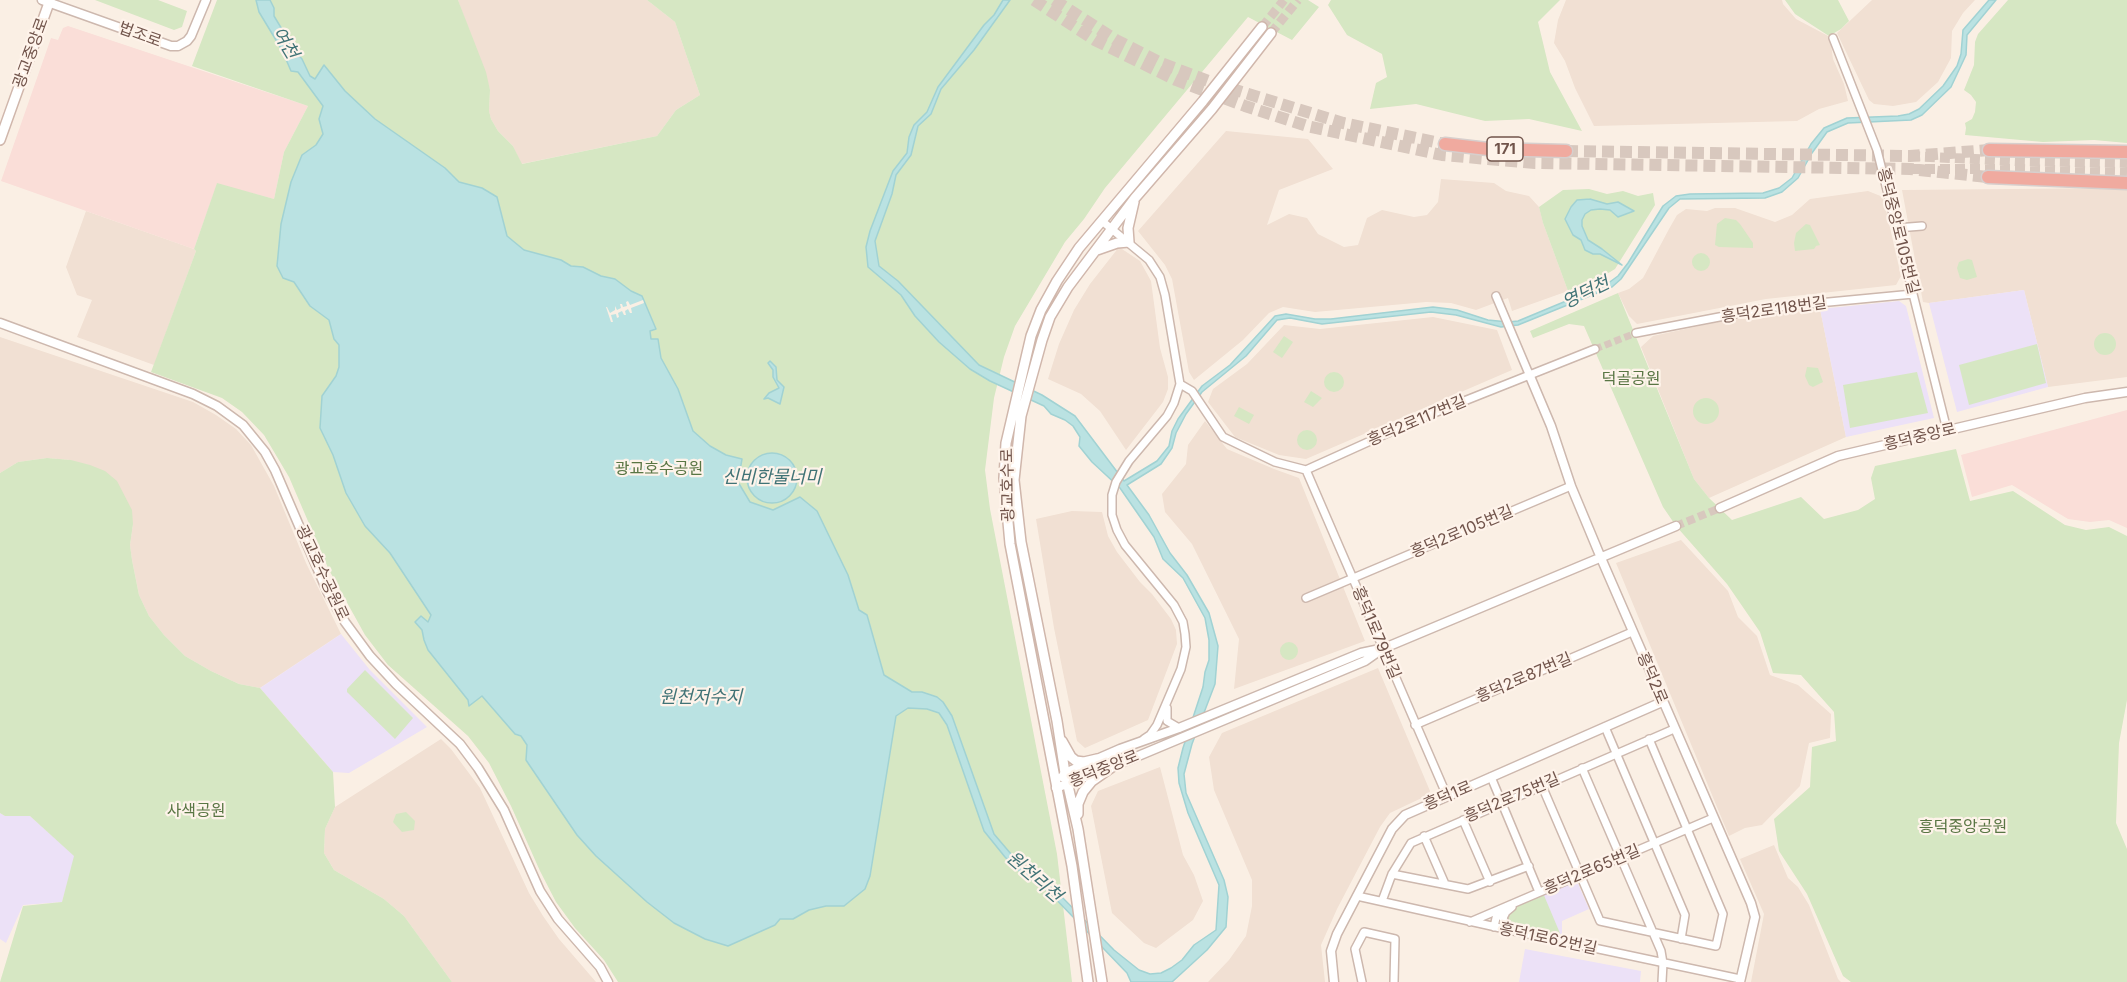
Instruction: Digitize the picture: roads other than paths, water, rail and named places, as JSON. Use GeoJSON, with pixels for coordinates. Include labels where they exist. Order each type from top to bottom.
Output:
{"type":"FeatureCollection","features":[{"type":"Feature","properties":{"kind":"highway","name":"171"},"geometry":{"type":"LineString","coordinates":[[1445,144],[1566,151]]}},
{"type":"Feature","properties":{"kind":"highway"},"geometry":{"type":"LineString","coordinates":[[1989,150],[2127,152]]}},
{"type":"Feature","properties":{"kind":"highway"},"geometry":{"type":"LineString","coordinates":[[1988,177],[2127,183]]}},
{"type":"Feature","properties":{"kind":"main road","name":"광교중앙로"},"geometry":{"type":"LineString","coordinates":[[0,140],[47,1]]}},
{"type":"Feature","properties":{"kind":"main road","name":"광교호수로"},"geometry":{"type":"LineString","coordinates":[[1088,982],[1072,866],[1010,544],[1004,478],[1006,443],[1017,413],[1041,310],[1079,248],[1262,27]]}},
{"type":"Feature","properties":{"kind":"main road","name":"광교호수로"},"geometry":{"type":"LineString","coordinates":[[1026,372],[1050,317],[1068,287],[1135,198],[1212,109],[1271,33]]}},
{"type":"Feature","properties":{"kind":"main road"},"geometry":{"type":"LineString","coordinates":[[1093,253],[1104,246],[1128,242],[1129,219],[1135,198]]}},
{"type":"Feature","properties":{"kind":"main road","name":"광교호수로"},"geometry":{"type":"LineString","coordinates":[[1017,413],[1014,480],[1021,542],[1065,773],[1078,829],[1102,977]]}},
{"type":"Feature","properties":{"kind":"main road"},"geometry":{"type":"LineString","coordinates":[[1058,734],[1071,757],[1076,761],[1097,759]]}},
{"type":"Feature","properties":{"kind":"main road"},"geometry":{"type":"LineString","coordinates":[[1078,829],[1078,804],[1083,792],[1092,781],[1112,767]]}},
{"type":"Feature","properties":{"kind":"street","name":"법조로"},"geometry":{"type":"LineString","coordinates":[[47,1],[171,46],[178,46],[191,36],[206,0]]}},
{"type":"Feature","properties":{"kind":"street","name":"흥덕중앙로105번길"},"geometry":{"type":"LineString","coordinates":[[1833,38],[1872,135],[1947,430]]}},
{"type":"Feature","properties":{"kind":"street"},"geometry":{"type":"LineString","coordinates":[[1102,220],[1149,260],[1160,277],[1180,384],[1167,416],[1129,461],[1114,488],[1112,505],[1116,531],[1174,605],[1183,622],[1186,641],[1185,658],[1172,691],[1150,735],[1142,740]]}},
{"type":"Feature","properties":{"kind":"street"},"geometry":{"type":"LineString","coordinates":[[1897,228],[1922,226]]}},
{"type":"Feature","properties":{"kind":"street","name":"흥덕2로118번길"},"geometry":{"type":"LineString","coordinates":[[1636,333],[1766,308],[1913,294]]}},
{"type":"Feature","properties":{"kind":"street"},"geometry":{"type":"LineString","coordinates":[[1496,296],[1529,374],[1595,349]]}},
{"type":"Feature","properties":{"kind":"street","name":"광교호수공원로"},"geometry":{"type":"LineString","coordinates":[[0,323],[193,394],[217,406],[243,425],[276,470],[328,593],[345,622],[370,656],[468,753],[504,810],[540,891],[567,931],[600,968],[608,982]]}},
{"type":"Feature","properties":{"kind":"street","name":"흥덕2로117번길"},"geometry":{"type":"LineString","coordinates":[[1306,470],[1419,419],[1529,374]]}},
{"type":"Feature","properties":{"kind":"street","name":"흥덕2로"},"geometry":{"type":"LineString","coordinates":[[1529,374],[1632,632],[1751,903],[1755,916],[1740,980]]}},
{"type":"Feature","properties":{"kind":"street"},"geometry":{"type":"LineString","coordinates":[[1180,384],[1192,391],[1223,437],[1230,442],[1275,462],[1306,470]]}},
{"type":"Feature","properties":{"kind":"street","name":"흥덕중앙로"},"geometry":{"type":"LineString","coordinates":[[1720,508],[1838,456],[2085,398],[2127,392]]}},
{"type":"Feature","properties":{"kind":"street","name":"흥덕1로79번길"},"geometry":{"type":"LineString","coordinates":[[1306,470],[1447,796]]}},
{"type":"Feature","properties":{"kind":"street","name":"흥덕2로105번길"},"geometry":{"type":"LineString","coordinates":[[1306,598],[1572,486]]}},
{"type":"Feature","properties":{"kind":"street","name":"흥덕중앙로"},"geometry":{"type":"LineString","coordinates":[[1056,788],[1065,773],[1097,759],[1142,740],[1179,728],[1360,653],[1382,649],[1676,526]]}},
{"type":"Feature","properties":{"kind":"street","name":"흥덕2로87번길"},"geometry":{"type":"LineString","coordinates":[[1415,725],[1632,632]]}},
{"type":"Feature","properties":{"kind":"street","name":"흥덕중앙로"},"geometry":{"type":"LineString","coordinates":[[1056,788],[1176,741],[1365,661],[1382,649]]}},
{"type":"Feature","properties":{"kind":"street"},"geometry":{"type":"LineString","coordinates":[[1172,691],[1166,718],[1170,724],[1179,728]]}},
{"type":"Feature","properties":{"kind":"street","name":"흥덕1로"},"geometry":{"type":"LineString","coordinates":[[1334,982],[1331,951],[1336,934],[1392,829],[1405,815],[1662,702]]}},
{"type":"Feature","properties":{"kind":"street"},"geometry":{"type":"LineString","coordinates":[[1605,728],[1685,915],[1681,939]]}},
{"type":"Feature","properties":{"kind":"street","name":"흥덕2로75번길"},"geometry":{"type":"LineString","coordinates":[[1382,902],[1392,874],[1411,843],[1674,729]]}},
{"type":"Feature","properties":{"kind":"street"},"geometry":{"type":"LineString","coordinates":[[1542,786],[1600,921],[1716,946],[1723,914],[1649,739]]}},
{"type":"Feature","properties":{"kind":"street"},"geometry":{"type":"LineString","coordinates":[[1582,768],[1661,951],[1662,982]]}},
{"type":"Feature","properties":{"kind":"street"},"geometry":{"type":"LineString","coordinates":[[1491,777],[1539,892]]}},
{"type":"Feature","properties":{"kind":"street","name":"흥덕2로65번길"},"geometry":{"type":"LineString","coordinates":[[1470,922],[1713,818]]}},
{"type":"Feature","properties":{"kind":"street"},"geometry":{"type":"LineString","coordinates":[[1463,820],[1490,882]]}},
{"type":"Feature","properties":{"kind":"street"},"geometry":{"type":"LineString","coordinates":[[1424,836],[1445,884]]}},
{"type":"Feature","properties":{"kind":"street"},"geometry":{"type":"LineString","coordinates":[[1392,874],[1468,889],[1528,866]]}},
{"type":"Feature","properties":{"kind":"street","name":"흥덕1로62번길"},"geometry":{"type":"LineString","coordinates":[[1357,896],[1740,980]]}},
{"type":"Feature","properties":{"kind":"street"},"geometry":{"type":"LineString","coordinates":[[1494,927],[1496,918],[1502,911],[1518,901]]}},
{"type":"Feature","properties":{"kind":"street"},"geometry":{"type":"LineString","coordinates":[[1514,932],[1506,925],[1503,918],[1518,901]]}},
{"type":"Feature","properties":{"kind":"street"},"geometry":{"type":"LineString","coordinates":[[1362,982],[1355,950],[1365,932],[1395,939],[1394,982]]}},
{"type":"Feature","properties":{"kind":"water","name":"원천저수지"},"geometry":{"type":"Polygon","coordinates":[[[256,0],[270,0],[274,8],[274,16],[302,59],[310,76],[315,79],[324,65],[345,91],[375,119],[445,168],[459,182],[482,188],[497,197],[507,236],[524,250],[615,279],[642,296],[656,329],[650,331],[651,339],[658,339],[661,358],[678,389],[693,431],[710,446],[726,455],[742,459],[738,482],[750,502],[773,510],[800,497],[817,511],[848,575],[859,610],[867,615],[884,675],[912,692],[922,692],[937,697],[943,702],[952,716],[994,834],[1011,854],[1058,893],[1114,950],[1139,970],[1150,974],[1161,973],[1171,968],[1182,960],[1194,945],[1216,930],[1219,885],[1188,813],[1179,783],[1178,768],[1209,660],[1209,640],[1205,618],[1183,578],[1163,559],[1154,537],[1120,488],[1092,462],[1079,446],[1080,437],[1073,426],[1051,414],[1044,406],[970,369],[939,342],[915,316],[901,295],[868,267],[866,247],[870,231],[893,171],[907,153],[909,137],[914,125],[927,112],[938,87],[1003,0],[1010,0],[974,50],[941,89],[931,114],[918,126],[911,155],[896,175],[892,194],[875,241],[879,266],[898,281],[979,365],[1042,395],[1075,416],[1124,481],[1157,461],[1169,446],[1172,431],[1178,419],[1202,386],[1230,365],[1275,316],[1286,314],[1331,319],[1433,307],[1457,310],[1488,320],[1508,322],[1518,321],[1607,284],[1618,276],[1628,263],[1663,206],[1676,196],[1763,193],[1779,188],[1792,178],[1811,144],[1824,128],[1847,118],[1898,116],[1919,109],[1943,86],[1957,66],[1961,54],[1963,30],[1989,0],[1996,0],[1967,35],[1966,55],[1951,87],[1922,115],[1911,120],[1848,123],[1827,132],[1798,178],[1782,192],[1765,198],[1680,199],[1669,208],[1621,279],[1612,287],[1518,325],[1501,327],[1456,315],[1431,312],[1322,324],[1290,318],[1277,320],[1246,356],[1202,392],[1186,414],[1176,433],[1172,448],[1161,464],[1127,485],[1149,515],[1170,553],[1187,575],[1209,613],[1218,646],[1215,684],[1192,744],[1184,774],[1186,793],[1224,880],[1228,897],[1226,927],[1207,950],[1172,982],[1131,982],[1127,973],[1049,892],[1019,871],[984,831],[947,725],[939,713],[927,709],[908,708],[896,716],[870,876],[865,889],[844,906],[826,906],[809,910],[793,919],[780,919],[775,925],[728,946],[705,939],[674,923],[596,856],[577,835],[526,760],[527,745],[521,736],[515,734],[482,696],[469,706],[468,700],[428,650],[422,630],[415,622],[421,616],[428,622],[431,615],[390,553],[365,526],[346,493],[333,455],[320,428],[322,396],[336,376],[339,367],[339,345],[334,339],[329,320],[310,306],[294,282],[283,278],[277,266],[281,224],[291,182],[302,155],[316,145],[323,134],[319,119],[323,106],[298,72],[291,71],[282,50],[259,12],[256,0]]]}},
{"type":"Feature","properties":{"kind":"water"},"geometry":{"type":"Polygon","coordinates":[[[1590,199],[1607,204],[1618,202],[1634,211],[1618,217],[1610,210],[1591,210],[1582,220],[1588,240],[1622,265],[1600,254],[1593,254],[1585,250],[1581,240],[1573,235],[1565,219],[1577,200],[1590,199]]]}},
{"type":"Feature","properties":{"kind":"water"},"geometry":{"type":"Polygon","coordinates":[[[770,361],[776,367],[777,380],[784,387],[780,404],[768,398],[764,399],[769,393],[779,388],[768,363],[770,361]]]}},
{"type":"Feature","properties":{"kind":"water","name":"신비한물너미"},"geometry":{"type":"Polygon","coordinates":[[[767,453],[777,453],[790,460],[797,473],[797,483],[790,496],[777,503],[767,503],[758,499],[751,492],[747,483],[747,473],[751,464],[758,457],[767,453]]]}},
{"type":"Feature","properties":{"kind":"tunnel"},"geometry":{"type":"LineString","coordinates":[[1034,0],[1095,40],[1176,80],[1307,126],[1442,155],[1535,163],[1910,169],[1988,177]]}},
{"type":"Feature","properties":{"kind":"tunnel"},"geometry":{"type":"LineString","coordinates":[[1054,0],[1116,40],[1161,63],[1216,84],[1343,123],[1445,144]]}},
{"type":"Feature","properties":{"kind":"tunnel"},"geometry":{"type":"LineString","coordinates":[[1262,27],[1284,0]]}},
{"type":"Feature","properties":{"kind":"tunnel"},"geometry":{"type":"LineString","coordinates":[[1271,33],[1298,0]]}},
{"type":"Feature","properties":{"kind":"tunnel"},"geometry":{"type":"LineString","coordinates":[[1566,151],[1910,156],[1989,150]]}},
{"type":"Feature","properties":{"kind":"tunnel"},"geometry":{"type":"LineString","coordinates":[[1910,156],[2127,163]]}},
{"type":"Feature","properties":{"kind":"tunnel"},"geometry":{"type":"LineString","coordinates":[[1910,169],[2127,172]]}},
{"type":"Feature","properties":{"kind":"tunnel"},"geometry":{"type":"LineString","coordinates":[[1595,349],[1636,333]]}},
{"type":"Feature","properties":{"kind":"tunnel"},"geometry":{"type":"LineString","coordinates":[[1676,526],[1720,508]]}},
{"type":"Feature","properties":{"kind":"water label","name":"여천"},"geometry":{"type":"Point","coordinates":[285,43]}},
{"type":"Feature","properties":{"kind":"water label","name":"영덕천"},"geometry":{"type":"Point","coordinates":[1586,293]}},
{"type":"Feature","properties":{"kind":"water label","name":"원천리천"},"geometry":{"type":"Point","coordinates":[1034,877]}},
{"type":"Feature","properties":{"kind":"park label","name":"덕골공원"},"geometry":{"type":"Point","coordinates":[1631,379]}},
{"type":"Feature","properties":{"kind":"park label","name":"광교호수공원"},"geometry":{"type":"Point","coordinates":[659,469]}},
{"type":"Feature","properties":{"kind":"park label","name":"사색공원"},"geometry":{"type":"Point","coordinates":[196,811]}},
{"type":"Feature","properties":{"kind":"park label","name":"흥덕중앙공원"},"geometry":{"type":"Point","coordinates":[1963,827]}}]}
